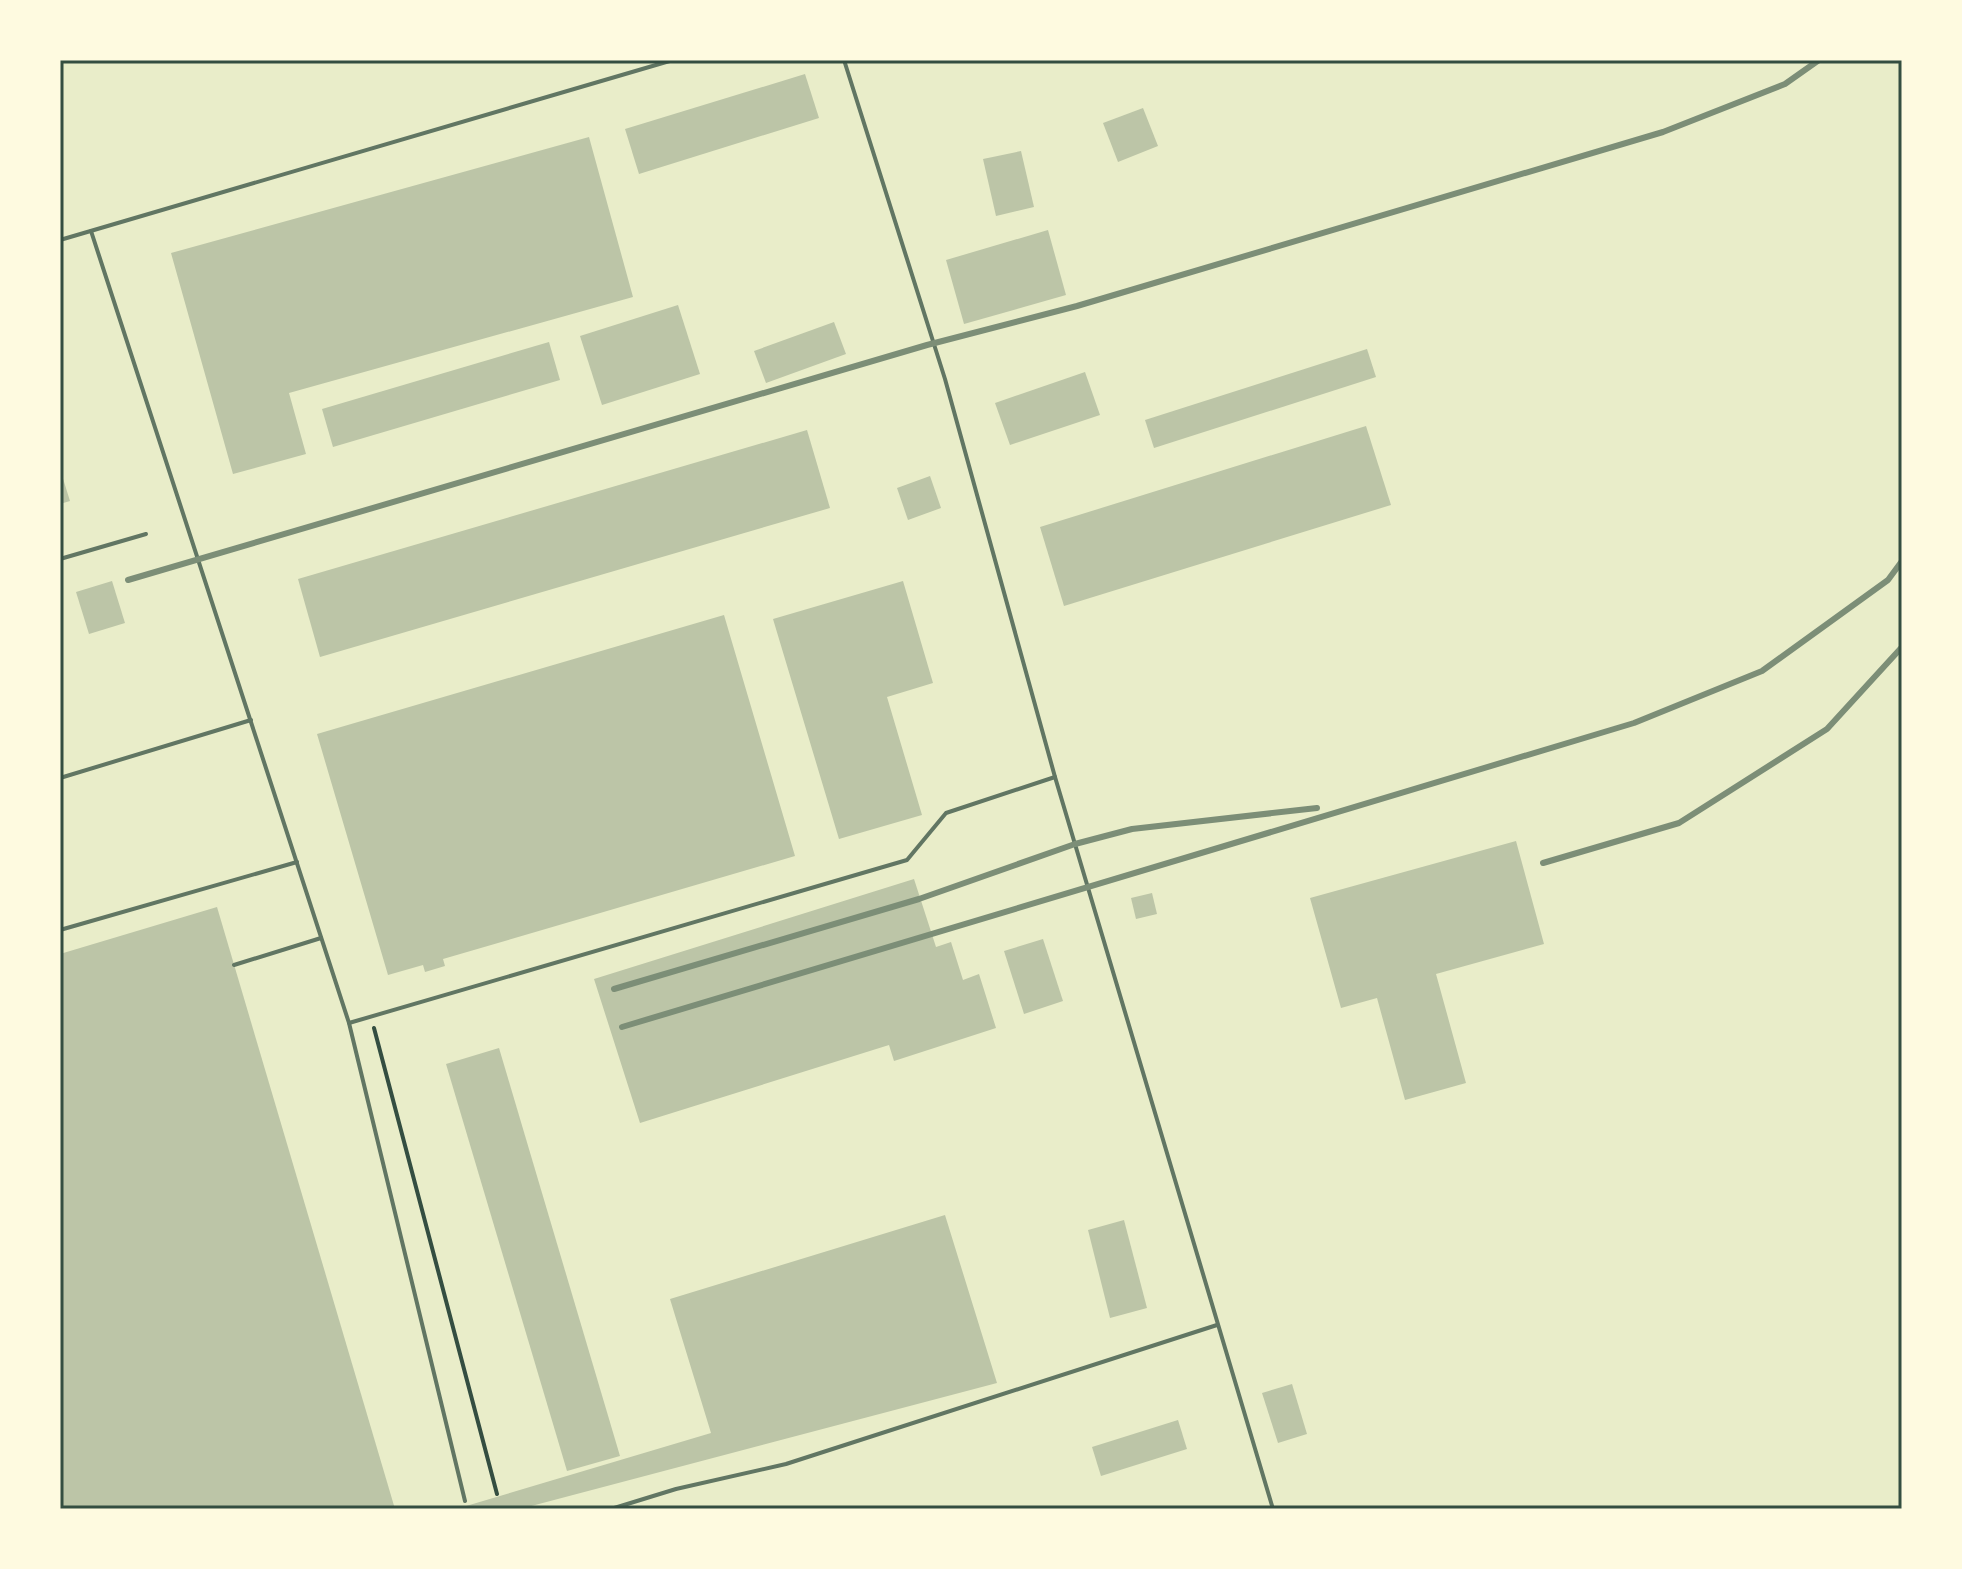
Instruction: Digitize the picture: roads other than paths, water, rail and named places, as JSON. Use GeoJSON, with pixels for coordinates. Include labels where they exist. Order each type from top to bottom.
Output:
{"type":"FeatureCollection","features":[{"type":"Feature","properties":{"kind":"lane"},"geometry":{"type":"LineString","coordinates":[[60,240],[673,60]]}},
{"type":"Feature","properties":{"kind":"lane"},"geometry":{"type":"LineString","coordinates":[[844,60],[945,379],[1055,777],[1273,1509]]}},
{"type":"Feature","properties":{"kind":"lane"},"geometry":{"type":"LineString","coordinates":[[91,231],[349,1023],[465,1501]]}},
{"type":"Feature","properties":{"kind":"lane"},"geometry":{"type":"LineString","coordinates":[[60,559],[146,534]]}},
{"type":"Feature","properties":{"kind":"lane"},"geometry":{"type":"LineString","coordinates":[[60,778],[251,720]]}},
{"type":"Feature","properties":{"kind":"lane"},"geometry":{"type":"LineString","coordinates":[[349,1023],[907,860],[946,813],[1055,777]]}},
{"type":"Feature","properties":{"kind":"lane"},"geometry":{"type":"LineString","coordinates":[[60,930],[297,862]]}},
{"type":"Feature","properties":{"kind":"lane"},"geometry":{"type":"LineString","coordinates":[[234,965],[321,938]]}},
{"type":"Feature","properties":{"kind":"lane"},"geometry":{"type":"LineString","coordinates":[[611,1509],[676,1489],[786,1464],[1218,1325]]}},
{"type":"Feature","properties":{"kind":"railway"},"geometry":{"type":"LineString","coordinates":[[128,580],[927,345],[1077,306],[1663,132],[1785,84],[1819,60]]}},
{"type":"Feature","properties":{"kind":"railway"},"geometry":{"type":"LineString","coordinates":[[622,1027],[1634,723],[1762,671],[1888,580],[1902,561]]}},
{"type":"Feature","properties":{"kind":"railway"},"geometry":{"type":"LineString","coordinates":[[1543,863],[1679,823],[1827,729],[1902,647]]}},
{"type":"Feature","properties":{"kind":"railway"},"geometry":{"type":"LineString","coordinates":[[614,989],[919,899],[1075,844],[1132,829],[1317,808]]}}]}
